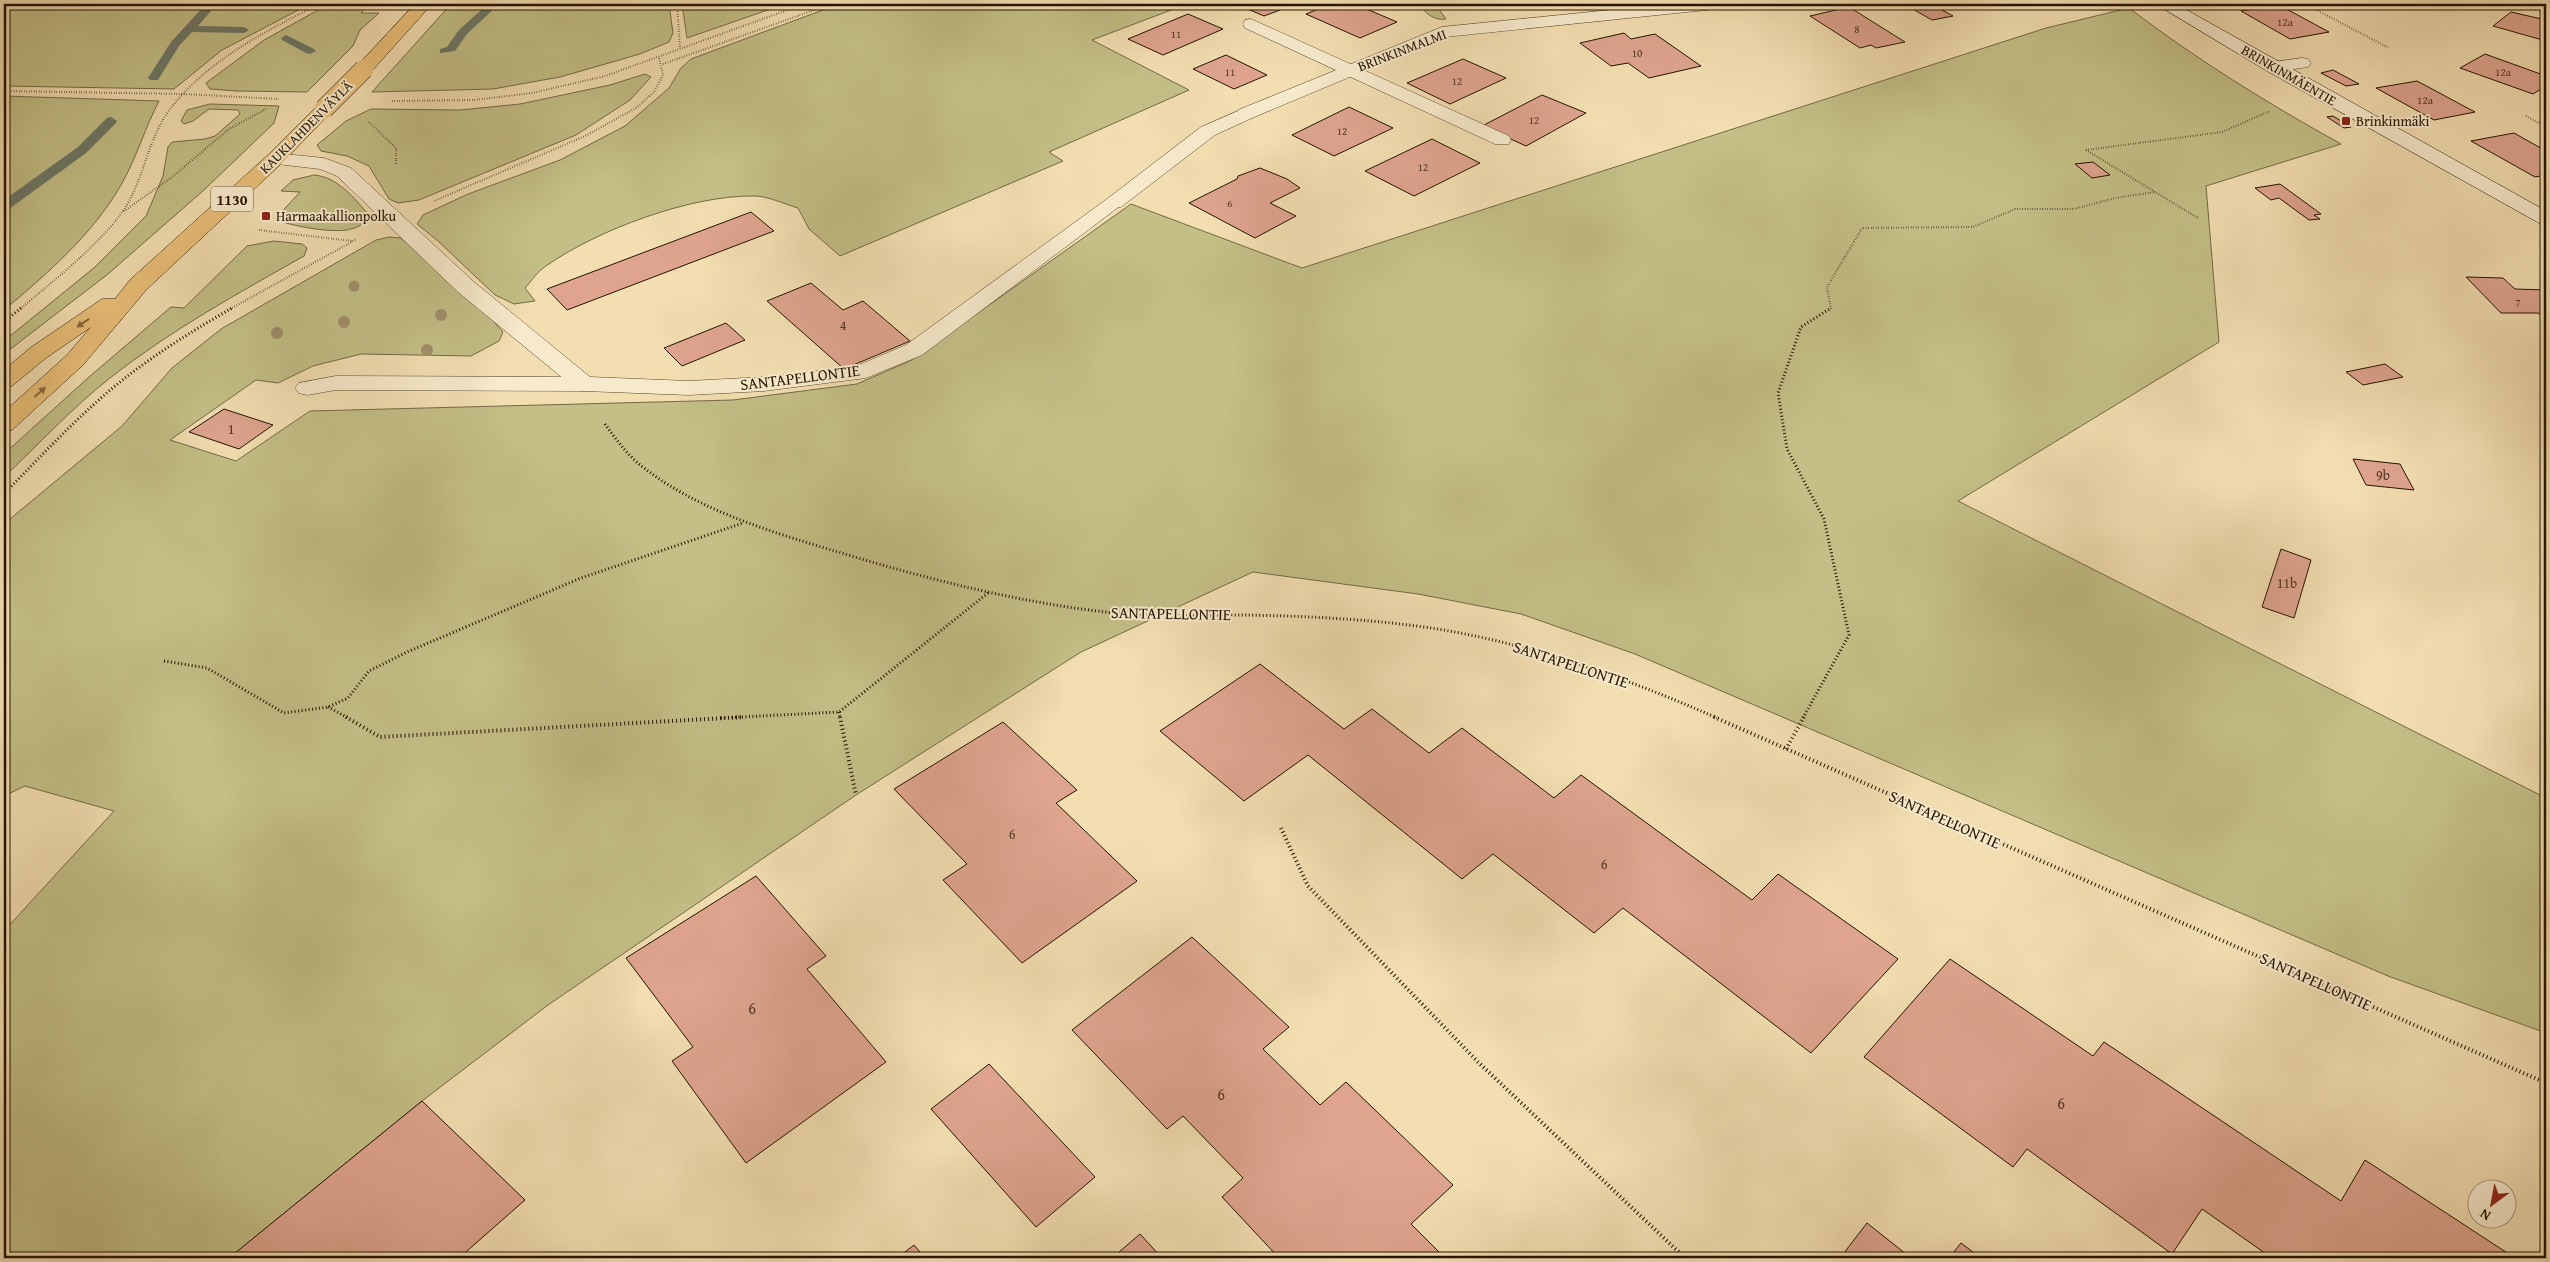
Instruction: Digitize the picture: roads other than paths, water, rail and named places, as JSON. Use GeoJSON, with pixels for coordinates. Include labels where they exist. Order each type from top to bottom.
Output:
{"type":"FeatureCollection","features":[{"type":"Feature","properties":{"kind":"main road","name":"KAUKLAHDENVÄYLÄ"},"geometry":{"type":"LineString","coordinates":[[4,425],[74,360],[138,285],[275,159],[364,69],[424,4]]}},
{"type":"Feature","properties":{"kind":"main road","name":"KAUKLAHDENVÄYLÄ"},"geometry":{"type":"LineString","coordinates":[[4,381],[38,354],[138,285]]}},
{"type":"Feature","properties":{"kind":"street","name":"BRINKINMALMI"},"geometry":{"type":"LineString","coordinates":[[1114,203],[1208,131],[1442,32],[1716,4]]}},
{"type":"Feature","properties":{"kind":"street","name":"BRINKINMÄENTIE"},"geometry":{"type":"LineString","coordinates":[[2164,4],[2546,219]]}},
{"type":"Feature","properties":{"kind":"street"},"geometry":{"type":"LineString","coordinates":[[1251,24],[1502,140]]}},
{"type":"Feature","properties":{"kind":"street"},"geometry":{"type":"LineString","coordinates":[[2273,67],[2302,62]]}},
{"type":"Feature","properties":{"kind":"street"},"geometry":{"type":"LineString","coordinates":[[275,159],[324,164],[344,172],[466,286],[584,384]]}},
{"type":"Feature","properties":{"kind":"street","name":"SANTAPELLONTIE"},"geometry":{"type":"LineString","coordinates":[[584,384],[699,387],[764,384],[858,373],[914,350],[1114,203]]}},
{"type":"Feature","properties":{"kind":"street"},"geometry":{"type":"LineString","coordinates":[[308,388],[336,383],[584,384]]}},
{"type":"Feature","properties":{"kind":"waterway"},"geometry":{"type":"LineString","coordinates":[[189,29],[212,4]]}},
{"type":"Feature","properties":{"kind":"waterway"},"geometry":{"type":"LineString","coordinates":[[444,51],[451,49],[463,32],[494,4]]}},
{"type":"Feature","properties":{"kind":"waterway"},"geometry":{"type":"LineString","coordinates":[[154,78],[175,44],[189,29]]}},
{"type":"Feature","properties":{"kind":"waterway"},"geometry":{"type":"LineString","coordinates":[[189,29],[244,30]]}},
{"type":"Feature","properties":{"kind":"waterway"},"geometry":{"type":"LineString","coordinates":[[286,38],[310,51]]}},
{"type":"Feature","properties":{"kind":"waterway"},"geometry":{"type":"LineString","coordinates":[[4,206],[82,150],[111,121]]}},
{"type":"Feature","properties":{"kind":"place","name":"Brinkinmäki"},"geometry":{"type":"Point","coordinates":[2346,121]}},
{"type":"Feature","properties":{"kind":"place","name":"Harmaakallionpolku"},"geometry":{"type":"Point","coordinates":[266,216]}}]}
